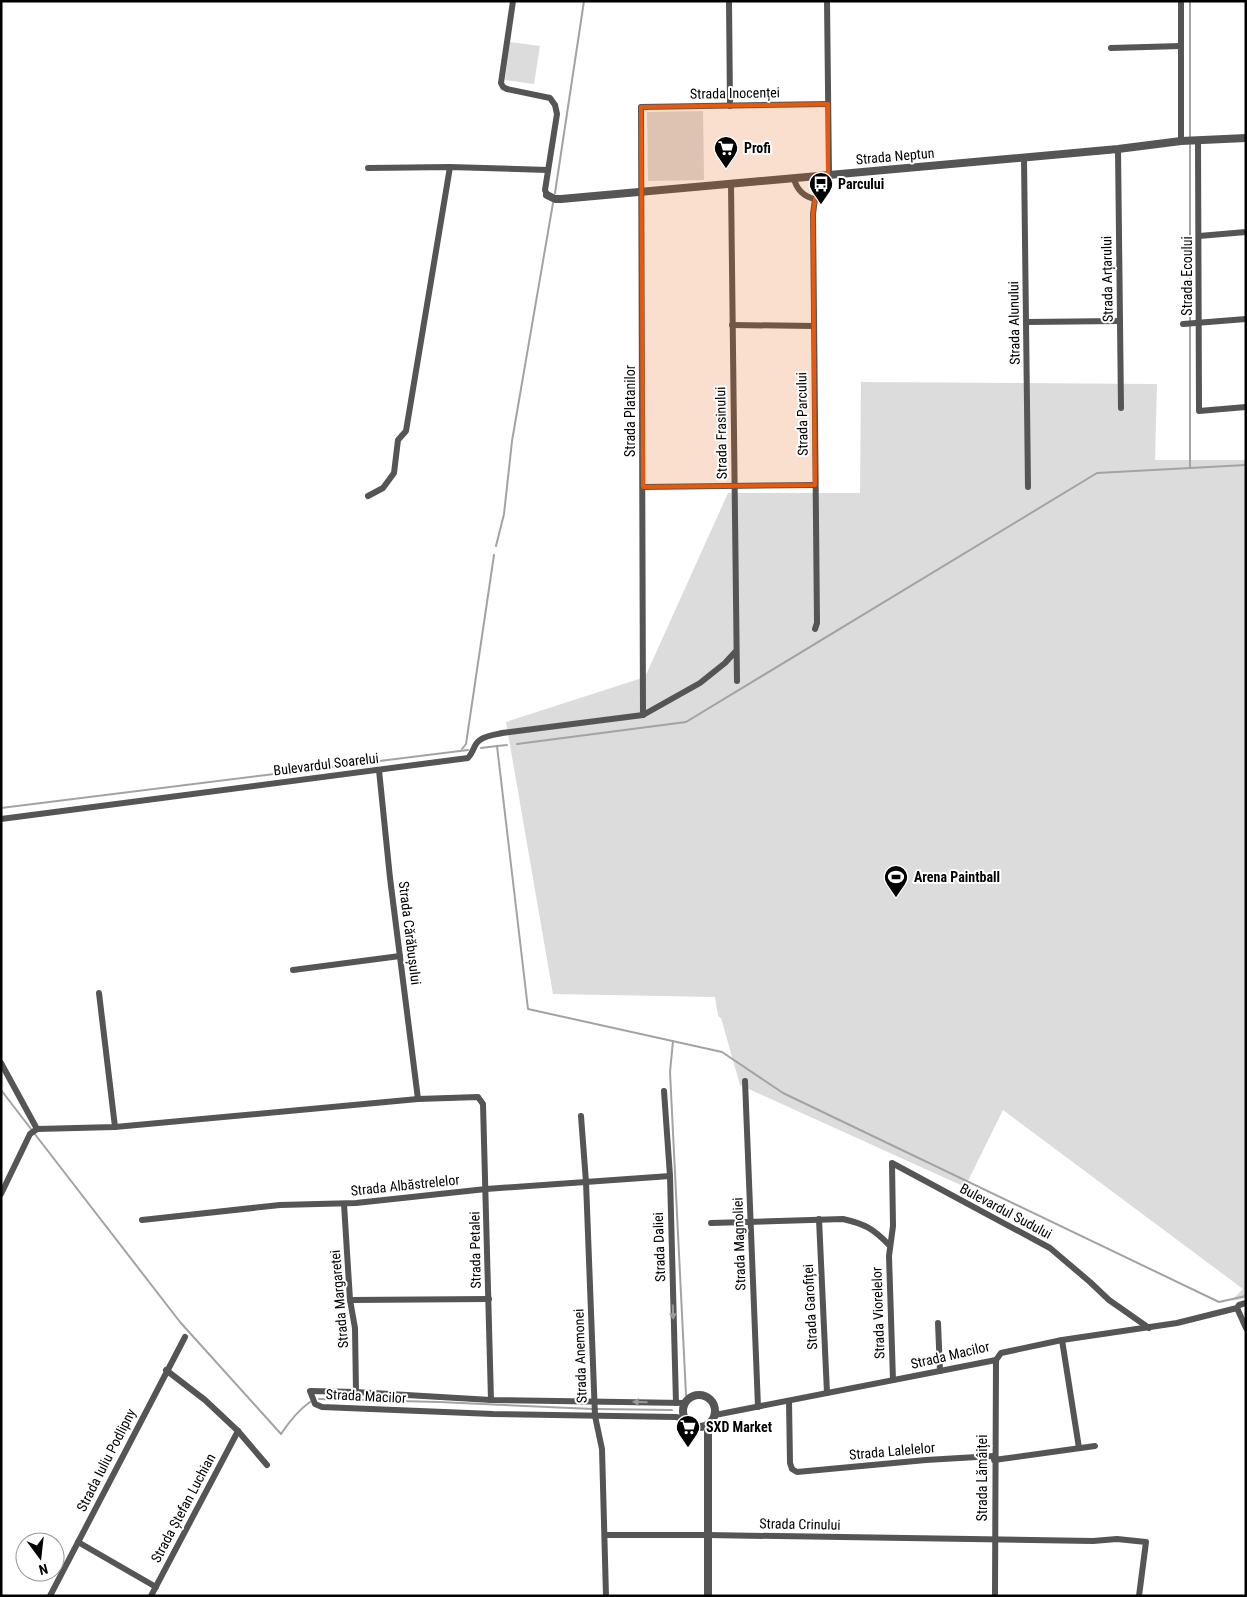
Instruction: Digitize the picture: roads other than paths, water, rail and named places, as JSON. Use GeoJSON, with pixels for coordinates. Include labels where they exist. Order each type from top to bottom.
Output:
{"type":"FeatureCollection","features":[{"type":"Feature","properties":{"kind":"street"},"geometry":{"type":"LineString","coordinates":[[513,1],[501,83],[507,89],[550,98],[555,105],[557,114],[548,170],[547,195]]}},
{"type":"Feature","properties":{"kind":"street"},"geometry":{"type":"LineString","coordinates":[[729,1],[730,106]]}},
{"type":"Feature","properties":{"kind":"street","name":"Strada Parcului"},"geometry":{"type":"LineString","coordinates":[[815,629],[817,623],[813,214],[815,199],[828,184],[829,175],[827,1]]}},
{"type":"Feature","properties":{"kind":"street","name":"Strada Ecoului"},"geometry":{"type":"LineString","coordinates":[[1181,1],[1181,46],[1199,236],[1197,323],[1199,410],[1246,407]]}},
{"type":"Feature","properties":{"kind":"street"},"geometry":{"type":"LineString","coordinates":[[1111,48],[1181,46]]}},
{"type":"Feature","properties":{"kind":"street","name":"Strada Inocenței"},"geometry":{"type":"LineString","coordinates":[[641,107],[828,104]]}},
{"type":"Feature","properties":{"kind":"street","name":"Strada Platanilor"},"geometry":{"type":"LineString","coordinates":[[641,107],[643,715]]}},
{"type":"Feature","properties":{"kind":"street","name":"Strada Neptun"},"geometry":{"type":"LineString","coordinates":[[547,195],[561,199],[1024,158],[1190,141],[1246,138]]}},
{"type":"Feature","properties":{"kind":"street","name":"Strada Arțarului"},"geometry":{"type":"LineString","coordinates":[[1118,149],[1122,408]]}},
{"type":"Feature","properties":{"kind":"street","name":"Strada Alunului"},"geometry":{"type":"LineString","coordinates":[[1024,158],[1028,487]]}},
{"type":"Feature","properties":{"kind":"street"},"geometry":{"type":"LineString","coordinates":[[368,168],[450,167],[548,170]]}},
{"type":"Feature","properties":{"kind":"street"},"geometry":{"type":"LineString","coordinates":[[368,496],[384,488],[394,473],[398,440],[406,431],[450,167]]}},
{"type":"Feature","properties":{"kind":"street"},"geometry":{"type":"LineString","coordinates":[[794,178],[800,192],[808,198],[815,199]]}},
{"type":"Feature","properties":{"kind":"street","name":"Strada Frasinului"},"geometry":{"type":"LineString","coordinates":[[732,184],[737,681]]}},
{"type":"Feature","properties":{"kind":"street"},"geometry":{"type":"LineString","coordinates":[[1199,236],[1246,232]]}},
{"type":"Feature","properties":{"kind":"street"},"geometry":{"type":"LineString","coordinates":[[1185,324],[1246,319]]}},
{"type":"Feature","properties":{"kind":"street"},"geometry":{"type":"LineString","coordinates":[[1026,322],[1120,321]]}},
{"type":"Feature","properties":{"kind":"street"},"geometry":{"type":"LineString","coordinates":[[732,325],[814,326]]}},
{"type":"Feature","properties":{"kind":"street"},"geometry":{"type":"LineString","coordinates":[[643,486],[815,485]]}},
{"type":"Feature","properties":{"kind":"street"},"geometry":{"type":"LineString","coordinates":[[643,715],[700,683],[736,651]]}},
{"type":"Feature","properties":{"kind":"street","name":"Bulevardul Soarelui"},"geometry":{"type":"LineString","coordinates":[[1,818],[468,758],[471,756],[477,742],[502,732],[643,715]]}},
{"type":"Feature","properties":{"kind":"street","name":"Strada Cărăbușului"},"geometry":{"type":"LineString","coordinates":[[379,770],[390,878],[418,1099]]}},
{"type":"Feature","properties":{"kind":"street"},"geometry":{"type":"LineString","coordinates":[[293,970],[400,956]]}},
{"type":"Feature","properties":{"kind":"street"},"geometry":{"type":"LineString","coordinates":[[99,993],[115,1127]]}},
{"type":"Feature","properties":{"kind":"street"},"geometry":{"type":"LineString","coordinates":[[1,1063],[37,1129]]}},
{"type":"Feature","properties":{"kind":"street","name":"Strada Magnoliei"},"geometry":{"type":"LineString","coordinates":[[745,1080],[758,1407]]}},
{"type":"Feature","properties":{"kind":"street","name":"Strada Daliei"},"geometry":{"type":"LineString","coordinates":[[664,1091],[670,1176],[676,1403]]}},
{"type":"Feature","properties":{"kind":"street","name":"Strada Petalei"},"geometry":{"type":"LineString","coordinates":[[418,1099],[478,1097],[483,1104],[491,1400]]}},
{"type":"Feature","properties":{"kind":"street"},"geometry":{"type":"LineString","coordinates":[[1,1194],[4,1182],[30,1134],[37,1129],[115,1127],[418,1099]]}},
{"type":"Feature","properties":{"kind":"street","name":"Strada Anemonei"},"geometry":{"type":"LineString","coordinates":[[581,1116],[586,1182],[595,1415],[602,1449],[606,1596]]}},
{"type":"Feature","properties":{"kind":"street","name":"Strada Viorelelor"},"geometry":{"type":"LineString","coordinates":[[892,1163],[892,1226],[889,1245],[893,1380]]}},
{"type":"Feature","properties":{"kind":"street","name":"Bulevardul Sudului"},"geometry":{"type":"LineString","coordinates":[[892,1163],[1050,1248],[1109,1300],[1149,1328]]}},
{"type":"Feature","properties":{"kind":"street","name":"Strada Albăstrelelor"},"geometry":{"type":"LineString","coordinates":[[142,1220],[280,1205],[344,1204],[486,1190],[670,1176]]}},
{"type":"Feature","properties":{"kind":"street","name":"Strada Margaretei"},"geometry":{"type":"LineString","coordinates":[[344,1204],[350,1300],[355,1328],[356,1392]]}},
{"type":"Feature","properties":{"kind":"street","name":"Strada Garofiței"},"geometry":{"type":"LineString","coordinates":[[819,1219],[827,1394]]}},
{"type":"Feature","properties":{"kind":"street"},"geometry":{"type":"LineString","coordinates":[[711,1223],[843,1219],[861,1223],[874,1230],[889,1245]]}},
{"type":"Feature","properties":{"kind":"street"},"geometry":{"type":"LineString","coordinates":[[350,1300],[489,1299]]}},
{"type":"Feature","properties":{"kind":"street","name":"Strada Macilor"},"geometry":{"type":"LineString","coordinates":[[715,1415],[996,1360],[1001,1353],[1062,1340],[1149,1328],[1206,1317],[1237,1308],[1239,1305],[1246,1303]]}},
{"type":"Feature","properties":{"kind":"street"},"geometry":{"type":"LineString","coordinates":[[1237,1308],[1246,1328]]}},
{"type":"Feature","properties":{"kind":"street"},"geometry":{"type":"LineString","coordinates":[[938,1323],[940,1371]]}},
{"type":"Feature","properties":{"kind":"street","name":"Strada Iuliu Podlipny"},"geometry":{"type":"LineString","coordinates":[[50,1596],[185,1336]]}},
{"type":"Feature","properties":{"kind":"street"},"geometry":{"type":"LineString","coordinates":[[1062,1340],[1079,1448]]}},
{"type":"Feature","properties":{"kind":"street","name":"Strada Lămâiței"},"geometry":{"type":"LineString","coordinates":[[995,1596],[994,1458],[996,1360]]}},
{"type":"Feature","properties":{"kind":"street"},"geometry":{"type":"LineString","coordinates":[[166,1370],[205,1400],[238,1432],[267,1465]]}},
{"type":"Feature","properties":{"kind":"street","name":"Strada Macilor"},"geometry":{"type":"LineString","coordinates":[[685,1402],[595,1403],[491,1400],[310,1391],[315,1404],[322,1407],[493,1414],[676,1417],[685,1419]]}},
{"type":"Feature","properties":{"kind":"street"},"geometry":{"type":"LineString","coordinates":[[708,1425],[700,1427],[691,1425],[685,1419],[683,1408],[685,1402],[696,1395],[709,1398],[713,1402],[715,1409],[715,1415],[708,1425],[708,1596]]}},
{"type":"Feature","properties":{"kind":"street","name":"Strada Lalelelor"},"geometry":{"type":"LineString","coordinates":[[789,1401],[790,1463],[792,1469],[797,1472],[926,1460],[994,1458],[1095,1446]]}},
{"type":"Feature","properties":{"kind":"street","name":"Strada Ștefan Luchian"},"geometry":{"type":"LineString","coordinates":[[151,1596],[238,1432]]}},
{"type":"Feature","properties":{"kind":"street","name":"Strada Crinului"},"geometry":{"type":"LineString","coordinates":[[605,1536],[707,1535],[1093,1541],[1117,1539],[1146,1542],[1139,1596]]}},
{"type":"Feature","properties":{"kind":"street"},"geometry":{"type":"LineString","coordinates":[[78,1542],[156,1587]]}},
{"type":"Feature","properties":{"kind":"waterway"},"geometry":{"type":"LineString","coordinates":[[555,193],[584,1]]}},
{"type":"Feature","properties":{"kind":"waterway"},"geometry":{"type":"LineString","coordinates":[[1190,1],[1190,137]]}},
{"type":"Feature","properties":{"kind":"waterway"},"geometry":{"type":"LineString","coordinates":[[1190,142],[1190,467]]}},
{"type":"Feature","properties":{"kind":"waterway"},"geometry":{"type":"LineString","coordinates":[[496,546],[504,514],[512,441],[553,203]]}},
{"type":"Feature","properties":{"kind":"waterway"},"geometry":{"type":"LineString","coordinates":[[517,744],[686,722],[1097,473],[1246,465]]}},
{"type":"Feature","properties":{"kind":"waterway"},"geometry":{"type":"LineString","coordinates":[[462,749],[466,744],[494,555]]}},
{"type":"Feature","properties":{"kind":"waterway"},"geometry":{"type":"LineString","coordinates":[[507,745],[497,746],[528,1009],[722,1052],[783,1093],[1219,1302],[1246,1296]]}},
{"type":"Feature","properties":{"kind":"waterway"},"geometry":{"type":"LineString","coordinates":[[481,748],[497,746]]}},
{"type":"Feature","properties":{"kind":"waterway"},"geometry":{"type":"LineString","coordinates":[[1,808],[468,750]]}},
{"type":"Feature","properties":{"kind":"waterway"},"geometry":{"type":"LineString","coordinates":[[673,1041],[670,1072],[686,1395]]}},
{"type":"Feature","properties":{"kind":"waterway"},"geometry":{"type":"LineString","coordinates":[[1,1090],[31,1129]]}},
{"type":"Feature","properties":{"kind":"waterway"},"geometry":{"type":"LineString","coordinates":[[34,1133],[180,1322],[281,1434],[301,1409],[310,1402]]}},
{"type":"Feature","properties":{"kind":"waterway"},"geometry":{"type":"LineString","coordinates":[[319,1399],[593,1409]]}},
{"type":"Feature","properties":{"kind":"waterway"},"geometry":{"type":"LineString","coordinates":[[597,1409],[672,1410]]}},
{"type":"Feature","properties":{"kind":"place","name":"Profi"},"geometry":{"type":"Point","coordinates":[726,169]}},
{"type":"Feature","properties":{"kind":"place","name":"Parcului"},"geometry":{"type":"Point","coordinates":[821,205]}},
{"type":"Feature","properties":{"kind":"place","name":"Arena Paintball"},"geometry":{"type":"Point","coordinates":[896,898]}},
{"type":"Feature","properties":{"kind":"place","name":"SXD Market"},"geometry":{"type":"Point","coordinates":[688,1448]}}]}
